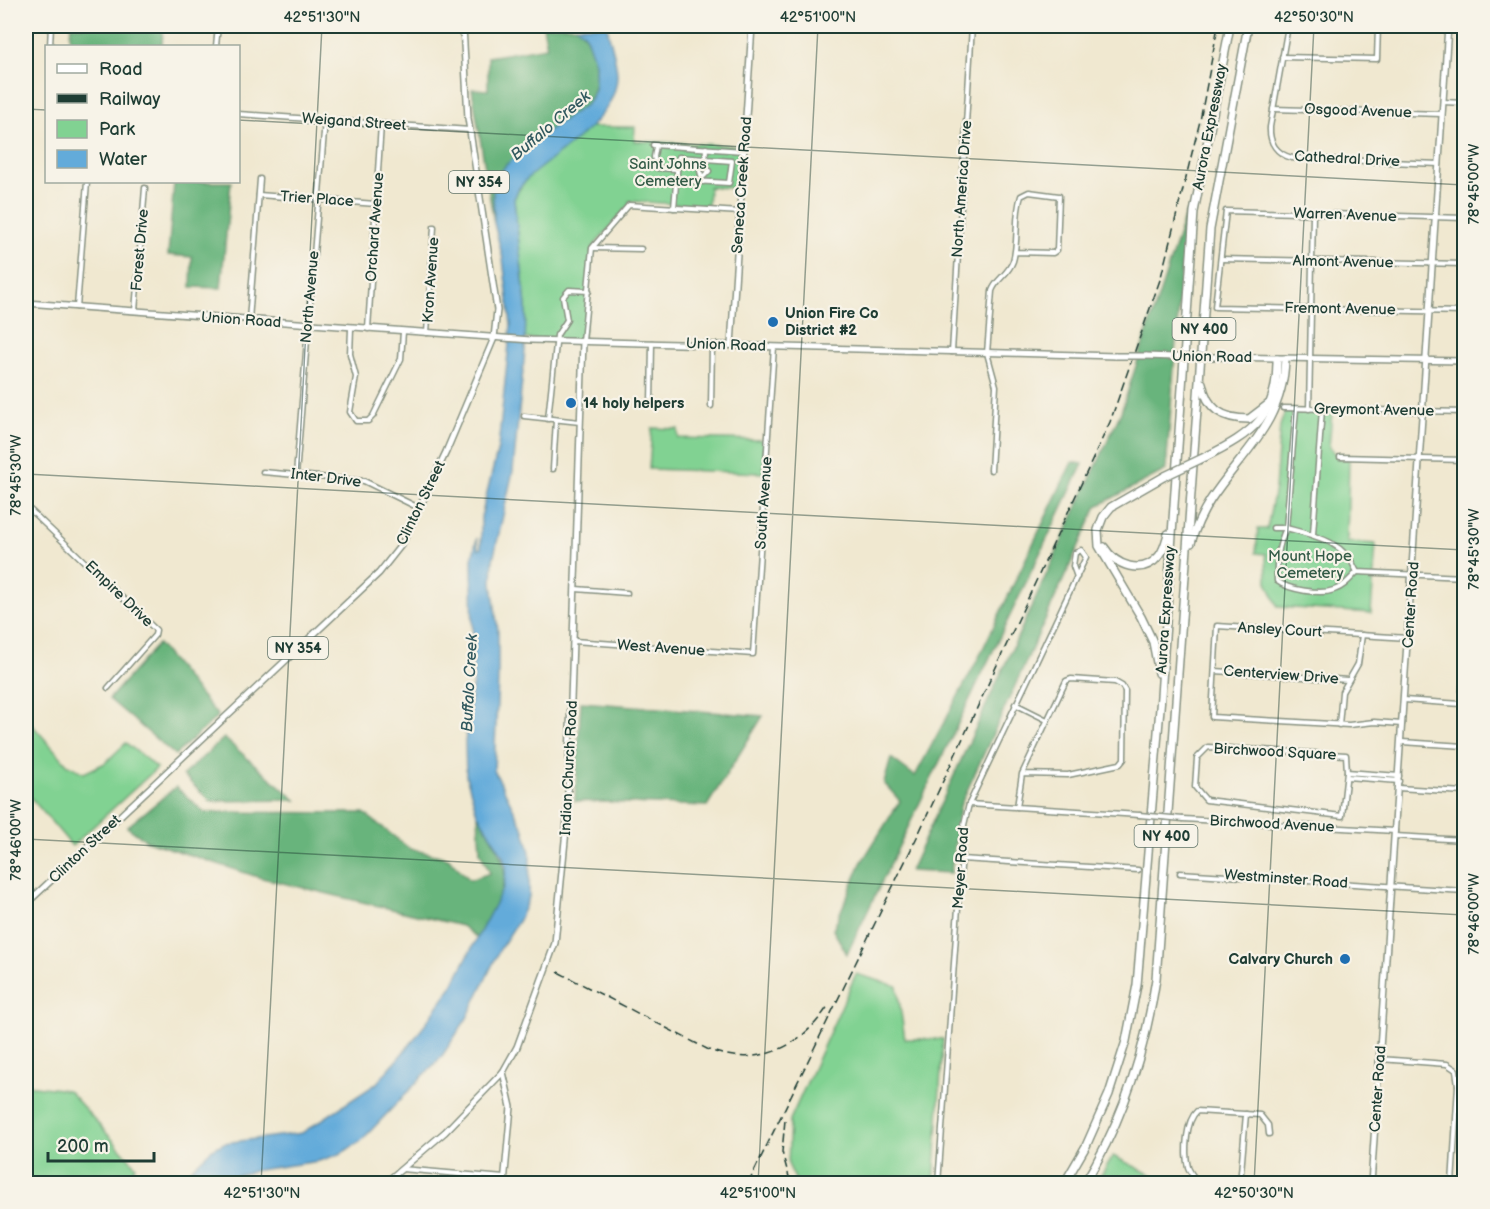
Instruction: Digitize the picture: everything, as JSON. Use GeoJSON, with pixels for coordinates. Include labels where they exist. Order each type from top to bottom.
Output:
{"type":"FeatureCollection","features":[{"type":"Feature","properties":{"kind":"highway","name":"Aurora Expressway"},"geometry":{"type":"LineString","coordinates":[[1064,1184],[1086,1146],[1109,1094],[1133,1013],[1141,955],[1161,696],[1194,212],[1230,26]]}},
{"type":"Feature","properties":{"kind":"highway","name":"Aurora Expressway"},"geometry":{"type":"LineString","coordinates":[[1084,1184],[1111,1135],[1128,1092],[1140,1056],[1152,1003],[1214,200],[1248,26]]}},
{"type":"Feature","properties":{"kind":"highway"},"geometry":{"type":"LineString","coordinates":[[1205,459],[1242,437],[1267,414],[1276,387],[1281,359]]}},
{"type":"Feature","properties":{"kind":"highway"},"geometry":{"type":"LineString","coordinates":[[1187,560],[1197,523],[1205,507],[1269,420],[1283,389],[1281,359]]}},
{"type":"Feature","properties":{"kind":"highway"},"geometry":{"type":"LineString","coordinates":[[1200,372],[1207,401],[1212,408],[1228,418],[1249,419],[1272,401]]}},
{"type":"Feature","properties":{"kind":"highway"},"geometry":{"type":"LineString","coordinates":[[1161,696],[1158,663],[1153,642],[1142,617],[1099,546],[1098,530],[1103,516],[1111,507],[1165,478],[1239,444],[1269,420]]}},
{"type":"Feature","properties":{"kind":"highway"},"geometry":{"type":"LineString","coordinates":[[1165,478],[1113,510],[1104,522],[1101,538],[1112,559],[1131,567],[1142,567],[1152,562],[1163,551],[1171,523]]}},
{"type":"Feature","properties":{"kind":"main road","name":"Clinton Street"},"geometry":{"type":"LineString","coordinates":[[26,904],[387,566],[402,544],[420,508],[494,338],[497,310],[470,130],[463,26]]}},
{"type":"Feature","properties":{"kind":"main road","name":"Seneca Creek Road"},"geometry":{"type":"LineString","coordinates":[[731,345],[752,26]]}},
{"type":"Feature","properties":{"kind":"main road","name":"Center Road"},"geometry":{"type":"LineString","coordinates":[[1371,1184],[1448,26]]}},
{"type":"Feature","properties":{"kind":"main road","name":"Union Road"},"geometry":{"type":"LineString","coordinates":[[26,303],[351,329],[531,340],[1116,356],[1464,361]]}},
{"type":"Feature","properties":{"kind":"main road","name":"Indian Church Road"},"geometry":{"type":"LineString","coordinates":[[384,1184],[445,1132],[503,1072],[520,1040],[555,943],[567,820],[583,341]]}},
{"type":"Feature","properties":{"kind":"main road"},"geometry":{"type":"LineString","coordinates":[[503,1072],[511,1107],[504,1181]]}},
{"type":"Feature","properties":{"kind":"street"},"geometry":{"type":"LineString","coordinates":[[50,45],[51,26]]}},
{"type":"Feature","properties":{"kind":"street"},"geometry":{"type":"LineString","coordinates":[[216,45],[218,26]]}},
{"type":"Feature","properties":{"kind":"street","name":"North America Drive"},"geometry":{"type":"LineString","coordinates":[[952,352],[972,26]]}},
{"type":"Feature","properties":{"kind":"street","name":"Cathedral Drive"},"geometry":{"type":"LineString","coordinates":[[1288,26],[1273,109],[1270,137],[1275,147],[1287,156],[1333,161],[1439,164]]}},
{"type":"Feature","properties":{"kind":"street"},"geometry":{"type":"LineString","coordinates":[[1282,57],[1377,59],[1378,26]]}},
{"type":"Feature","properties":{"kind":"street"},"geometry":{"type":"LineString","coordinates":[[1448,26],[1463,27],[1461,60],[1464,65]]}},
{"type":"Feature","properties":{"kind":"street"},"geometry":{"type":"LineString","coordinates":[[1443,102],[1464,103]]}},
{"type":"Feature","properties":{"kind":"street","name":"Osgood Avenue"},"geometry":{"type":"LineString","coordinates":[[1273,109],[1442,114]]}},
{"type":"Feature","properties":{"kind":"street","name":"Weigand Street"},"geometry":{"type":"LineString","coordinates":[[240,114],[470,130]]}},
{"type":"Feature","properties":{"kind":"street","name":"North Avenue"},"geometry":{"type":"LineString","coordinates":[[297,475],[325,120]]}},
{"type":"Feature","properties":{"kind":"street","name":"Orchard Avenue"},"geometry":{"type":"LineString","coordinates":[[368,330],[381,124]]}},
{"type":"Feature","properties":{"kind":"street"},"geometry":{"type":"LineString","coordinates":[[677,169],[657,168],[654,157],[655,145],[744,151]]}},
{"type":"Feature","properties":{"kind":"street"},"geometry":{"type":"LineString","coordinates":[[704,182],[704,176],[700,171],[705,165],[706,148]]}},
{"type":"Feature","properties":{"kind":"street"},"geometry":{"type":"LineString","coordinates":[[674,208],[676,180],[677,169],[679,157],[732,161],[731,180],[727,183],[676,180]]}},
{"type":"Feature","properties":{"kind":"street"},"geometry":{"type":"LineString","coordinates":[[249,320],[260,179]]}},
{"type":"Feature","properties":{"kind":"street"},"geometry":{"type":"LineString","coordinates":[[77,308],[87,183]]}},
{"type":"Feature","properties":{"kind":"street","name":"Forest Drive"},"geometry":{"type":"LineString","coordinates":[[135,312],[145,188]]}},
{"type":"Feature","properties":{"kind":"street"},"geometry":{"type":"LineString","coordinates":[[991,470],[996,386],[987,353],[992,291],[994,284],[1009,272],[1015,252],[1021,196],[1029,192],[1059,196],[1057,250],[1053,253],[1015,252]]}},
{"type":"Feature","properties":{"kind":"street","name":"Trier Place"},"geometry":{"type":"LineString","coordinates":[[259,195],[376,204]]}},
{"type":"Feature","properties":{"kind":"street"},"geometry":{"type":"LineString","coordinates":[[583,341],[592,248],[629,205],[740,212]]}},
{"type":"Feature","properties":{"kind":"street","name":"Warren Avenue"},"geometry":{"type":"LineString","coordinates":[[1221,260],[1226,211],[1464,218]]}},
{"type":"Feature","properties":{"kind":"street"},"geometry":{"type":"LineString","coordinates":[[1309,409],[1313,214]]}},
{"type":"Feature","properties":{"kind":"street","name":"Kron Avenue"},"geometry":{"type":"LineString","coordinates":[[427,334],[434,227]]}},
{"type":"Feature","properties":{"kind":"street"},"geometry":{"type":"LineString","coordinates":[[592,248],[641,249]]}},
{"type":"Feature","properties":{"kind":"street","name":"Almont Avenue"},"geometry":{"type":"LineString","coordinates":[[1221,260],[1464,264]]}},
{"type":"Feature","properties":{"kind":"street","name":"Fremont Avenue"},"geometry":{"type":"LineString","coordinates":[[1221,260],[1215,307],[1464,312]]}},
{"type":"Feature","properties":{"kind":"street"},"geometry":{"type":"LineString","coordinates":[[548,419],[557,333],[567,320],[563,297],[569,290],[589,291]]}},
{"type":"Feature","properties":{"kind":"street"},"geometry":{"type":"LineString","coordinates":[[351,329],[350,354],[356,377],[350,412],[356,421],[363,422],[373,417],[401,359],[403,332]]}},
{"type":"Feature","properties":{"kind":"street"},"geometry":{"type":"LineString","coordinates":[[651,404],[652,343]]}},
{"type":"Feature","properties":{"kind":"street"},"geometry":{"type":"LineString","coordinates":[[711,406],[712,345]]}},
{"type":"Feature","properties":{"kind":"street","name":"South Avenue"},"geometry":{"type":"LineString","coordinates":[[748,654],[753,654],[774,346]]}},
{"type":"Feature","properties":{"kind":"street","name":"Greymont Avenue"},"geometry":{"type":"LineString","coordinates":[[1283,408],[1464,412]]}},
{"type":"Feature","properties":{"kind":"street"},"geometry":{"type":"LineString","coordinates":[[1296,409],[1286,528],[1278,546],[1277,581],[1282,585],[1301,590],[1334,590],[1357,572],[1464,577]]}},
{"type":"Feature","properties":{"kind":"street"},"geometry":{"type":"LineString","coordinates":[[1313,534],[1322,409]]}},
{"type":"Feature","properties":{"kind":"street"},"geometry":{"type":"LineString","coordinates":[[524,416],[581,422]]}},
{"type":"Feature","properties":{"kind":"street"},"geometry":{"type":"LineString","coordinates":[[553,469],[556,420]]}},
{"type":"Feature","properties":{"kind":"street"},"geometry":{"type":"LineString","coordinates":[[1340,457],[1464,460]]}},
{"type":"Feature","properties":{"kind":"street","name":"Inter Drive"},"geometry":{"type":"LineString","coordinates":[[262,472],[364,481],[420,508]]}},
{"type":"Feature","properties":{"kind":"street","name":"Empire Drive"},"geometry":{"type":"LineString","coordinates":[[26,506],[156,630],[155,635],[108,688]]}},
{"type":"Feature","properties":{"kind":"street"},"geometry":{"type":"LineString","coordinates":[[1273,528],[1286,528],[1313,534],[1343,550],[1357,572]]}},
{"type":"Feature","properties":{"kind":"street","name":"Meyer Road"},"geometry":{"type":"LineString","coordinates":[[938,1184],[961,859],[969,804],[1015,705],[1077,577],[1086,557],[1081,550],[1075,553],[1073,558],[1077,577]]}},
{"type":"Feature","properties":{"kind":"street"},"geometry":{"type":"LineString","coordinates":[[576,590],[627,593]]}},
{"type":"Feature","properties":{"kind":"street","name":"Ansley Court"},"geometry":{"type":"LineString","coordinates":[[1403,724],[1374,722],[1339,725],[1212,717],[1218,626],[1408,638]]}},
{"type":"Feature","properties":{"kind":"street"},"geometry":{"type":"LineString","coordinates":[[1339,725],[1341,697],[1360,659],[1362,635]]}},
{"type":"Feature","properties":{"kind":"street","name":"West Avenue"},"geometry":{"type":"LineString","coordinates":[[574,641],[748,654]]}},
{"type":"Feature","properties":{"kind":"street"},"geometry":{"type":"LineString","coordinates":[[1404,700],[1461,704],[1464,662]]}},
{"type":"Feature","properties":{"kind":"street","name":"Centerview Drive"},"geometry":{"type":"LineString","coordinates":[[1215,671],[1348,680]]}},
{"type":"Feature","properties":{"kind":"street"},"geometry":{"type":"LineString","coordinates":[[1017,807],[1022,774],[1066,681],[1071,679],[1115,682],[1122,686],[1125,692],[1124,759],[1120,764],[1068,775],[1022,774]]}},
{"type":"Feature","properties":{"kind":"street"},"geometry":{"type":"LineString","coordinates":[[1015,705],[1047,720]]}},
{"type":"Feature","properties":{"kind":"street"},"geometry":{"type":"LineString","coordinates":[[1402,742],[1464,746]]}},
{"type":"Feature","properties":{"kind":"street","name":"Birchwood Square"},"geometry":{"type":"LineString","coordinates":[[1208,747],[1346,755],[1347,775],[1342,816],[1206,800],[1195,787],[1197,758],[1208,747]]}},
{"type":"Feature","properties":{"kind":"street","name":"Birchwood Square"},"geometry":{"type":"LineString","coordinates":[[1347,775],[1464,792]]}},
{"type":"Feature","properties":{"kind":"street","name":"Birchwood Avenue"},"geometry":{"type":"LineString","coordinates":[[969,804],[1395,833],[1464,840]]}},
{"type":"Feature","properties":{"kind":"street"},"geometry":{"type":"LineString","coordinates":[[961,859],[1138,870]]}},
{"type":"Feature","properties":{"kind":"street","name":"Westminster Road"},"geometry":{"type":"LineString","coordinates":[[1179,873],[1464,891]]}},
{"type":"Feature","properties":{"kind":"street"},"geometry":{"type":"LineString","coordinates":[[1380,1059],[1447,1064],[1456,1070],[1458,1085],[1452,1184]]}},
{"type":"Feature","properties":{"kind":"street"},"geometry":{"type":"LineString","coordinates":[[1458,1085],[1464,1085]]}},
{"type":"Feature","properties":{"kind":"street"},"geometry":{"type":"LineString","coordinates":[[1198,1184],[1188,1168],[1187,1157],[1192,1115],[1197,1111],[1260,1115],[1265,1119],[1269,1134]]}},
{"type":"Feature","properties":{"kind":"street"},"geometry":{"type":"LineString","coordinates":[[1240,1184],[1246,1114]]}},
{"type":"Feature","properties":{"kind":"street"},"geometry":{"type":"LineString","coordinates":[[402,1169],[504,1181]]}},
{"type":"Feature","properties":{"kind":"green space"},"geometry":{"type":"Polygon","coordinates":[[[71,26],[163,26],[162,45],[69,45],[71,26]]]}},
{"type":"Feature","properties":{"kind":"green space"},"geometry":{"type":"Polygon","coordinates":[[[543,26],[576,26],[589,43],[593,53],[594,84],[587,104],[506,165],[495,185],[494,223],[472,89],[488,90],[488,57],[547,47],[543,26]]]}},
{"type":"Feature","properties":{"kind":"green space","name":"Saint Johns Cemetery"},"geometry":{"type":"Polygon","coordinates":[[[589,127],[635,127],[634,141],[740,146],[737,188],[709,187],[708,206],[629,201],[629,205],[592,248],[583,341],[525,339],[526,306],[514,199],[537,168],[589,127]]]}},
{"type":"Feature","properties":{"kind":"green space"},"geometry":{"type":"Polygon","coordinates":[[[174,183],[231,183],[221,288],[191,287],[192,257],[168,255],[174,183]]]}},
{"type":"Feature","properties":{"kind":"green space"},"geometry":{"type":"Polygon","coordinates":[[[1186,212],[1166,470],[1097,506],[960,806],[951,873],[910,871],[1121,412],[1186,212]]]}},
{"type":"Feature","properties":{"kind":"green space","name":"Mount Hope Cemetery"},"geometry":{"type":"Polygon","coordinates":[[[1285,411],[1332,413],[1329,447],[1339,459],[1349,459],[1347,542],[1376,544],[1371,613],[1278,607],[1267,582],[1266,554],[1256,553],[1258,529],[1267,529],[1275,488],[1280,426],[1285,411]]]}},
{"type":"Feature","properties":{"kind":"green space"},"geometry":{"type":"Polygon","coordinates":[[[652,428],[678,429],[678,438],[765,440],[763,473],[649,469],[652,428]]]}},
{"type":"Feature","properties":{"kind":"green space"},"geometry":{"type":"Polygon","coordinates":[[[1072,462],[1083,464],[847,954],[833,930],[861,863],[900,801],[884,783],[891,758],[915,776],[979,657],[1072,462]]]}},
{"type":"Feature","properties":{"kind":"green space"},"geometry":{"type":"Polygon","coordinates":[[[158,644],[218,716],[175,755],[109,699],[158,644]]]}},
{"type":"Feature","properties":{"kind":"green space"},"geometry":{"type":"Polygon","coordinates":[[[581,702],[763,716],[707,806],[575,801],[581,702]]]}},
{"type":"Feature","properties":{"kind":"green space"},"geometry":{"type":"Polygon","coordinates":[[[26,718],[68,765],[84,773],[105,763],[126,743],[157,768],[72,846],[26,792],[26,718]]]}},
{"type":"Feature","properties":{"kind":"green space"},"geometry":{"type":"Polygon","coordinates":[[[224,738],[296,800],[210,801],[183,775],[224,738]]]}},
{"type":"Feature","properties":{"kind":"green space"},"geometry":{"type":"Polygon","coordinates":[[[176,787],[204,812],[364,813],[410,849],[448,858],[470,880],[490,873],[480,852],[478,815],[499,852],[505,876],[502,888],[477,938],[462,926],[258,877],[147,841],[127,827],[176,787]]]}},
{"type":"Feature","properties":{"kind":"green space"},"geometry":{"type":"Polygon","coordinates":[[[856,974],[897,986],[905,1039],[943,1039],[934,1183],[797,1183],[788,1164],[790,1120],[856,974]]]}},
{"type":"Feature","properties":{"kind":"green space"},"geometry":{"type":"Polygon","coordinates":[[[26,1085],[68,1090],[136,1166],[129,1177],[136,1183],[26,1183],[26,1085]]]}},
{"type":"Feature","properties":{"kind":"green space"},"geometry":{"type":"Polygon","coordinates":[[[1113,1156],[1158,1178],[1160,1183],[1096,1183],[1113,1156]]]}},
{"type":"Feature","properties":{"kind":"water"},"geometry":{"type":"Polygon","coordinates":[[[576,26],[607,26],[617,76],[614,92],[597,121],[528,178],[519,188],[514,199],[526,306],[525,350],[513,471],[493,560],[492,583],[498,631],[494,770],[524,830],[530,852],[529,897],[519,920],[500,949],[467,1018],[442,1056],[360,1142],[340,1154],[319,1161],[258,1170],[236,1176],[227,1183],[175,1184],[211,1150],[224,1143],[302,1133],[376,1084],[413,1041],[451,988],[504,886],[506,867],[502,854],[477,813],[466,776],[465,742],[473,681],[472,559],[477,538],[478,549],[481,548],[481,517],[498,448],[511,325],[503,259],[494,223],[493,188],[496,177],[506,165],[537,138],[587,104],[595,90],[595,63],[585,34],[576,26]]]}},
{"type":"Feature","properties":{"kind":"railway"},"geometry":{"type":"LineString","coordinates":[[748,1184],[917,837],[1110,422],[1161,277],[1200,121],[1218,26]]}},
{"type":"Feature","properties":{"kind":"railway"},"geometry":{"type":"LineString","coordinates":[[558,972],[709,1050],[727,1055],[744,1057],[761,1055],[791,1043],[805,1033],[828,1006]]}},
{"type":"Feature","properties":{"kind":"railway"},"geometry":{"type":"LineString","coordinates":[[785,1120],[782,1152],[791,1184]]}},
{"type":"Feature","properties":{"kind":"place","name":"Union Fire Co District #2"},"geometry":{"type":"Point","coordinates":[773,322]}},
{"type":"Feature","properties":{"kind":"place","name":"14 holy helpers"},"geometry":{"type":"Point","coordinates":[571,403]}},
{"type":"Feature","properties":{"kind":"place","name":"Calvary Church"},"geometry":{"type":"Point","coordinates":[1345,959]}},
{"type":"Feature","properties":{"kind":"water label","name":"Buffalo Creek"},"geometry":{"type":"Point","coordinates":[551,126]}},
{"type":"Feature","properties":{"kind":"water label","name":"Buffalo Creek"},"geometry":{"type":"Point","coordinates":[470,683]}}]}
